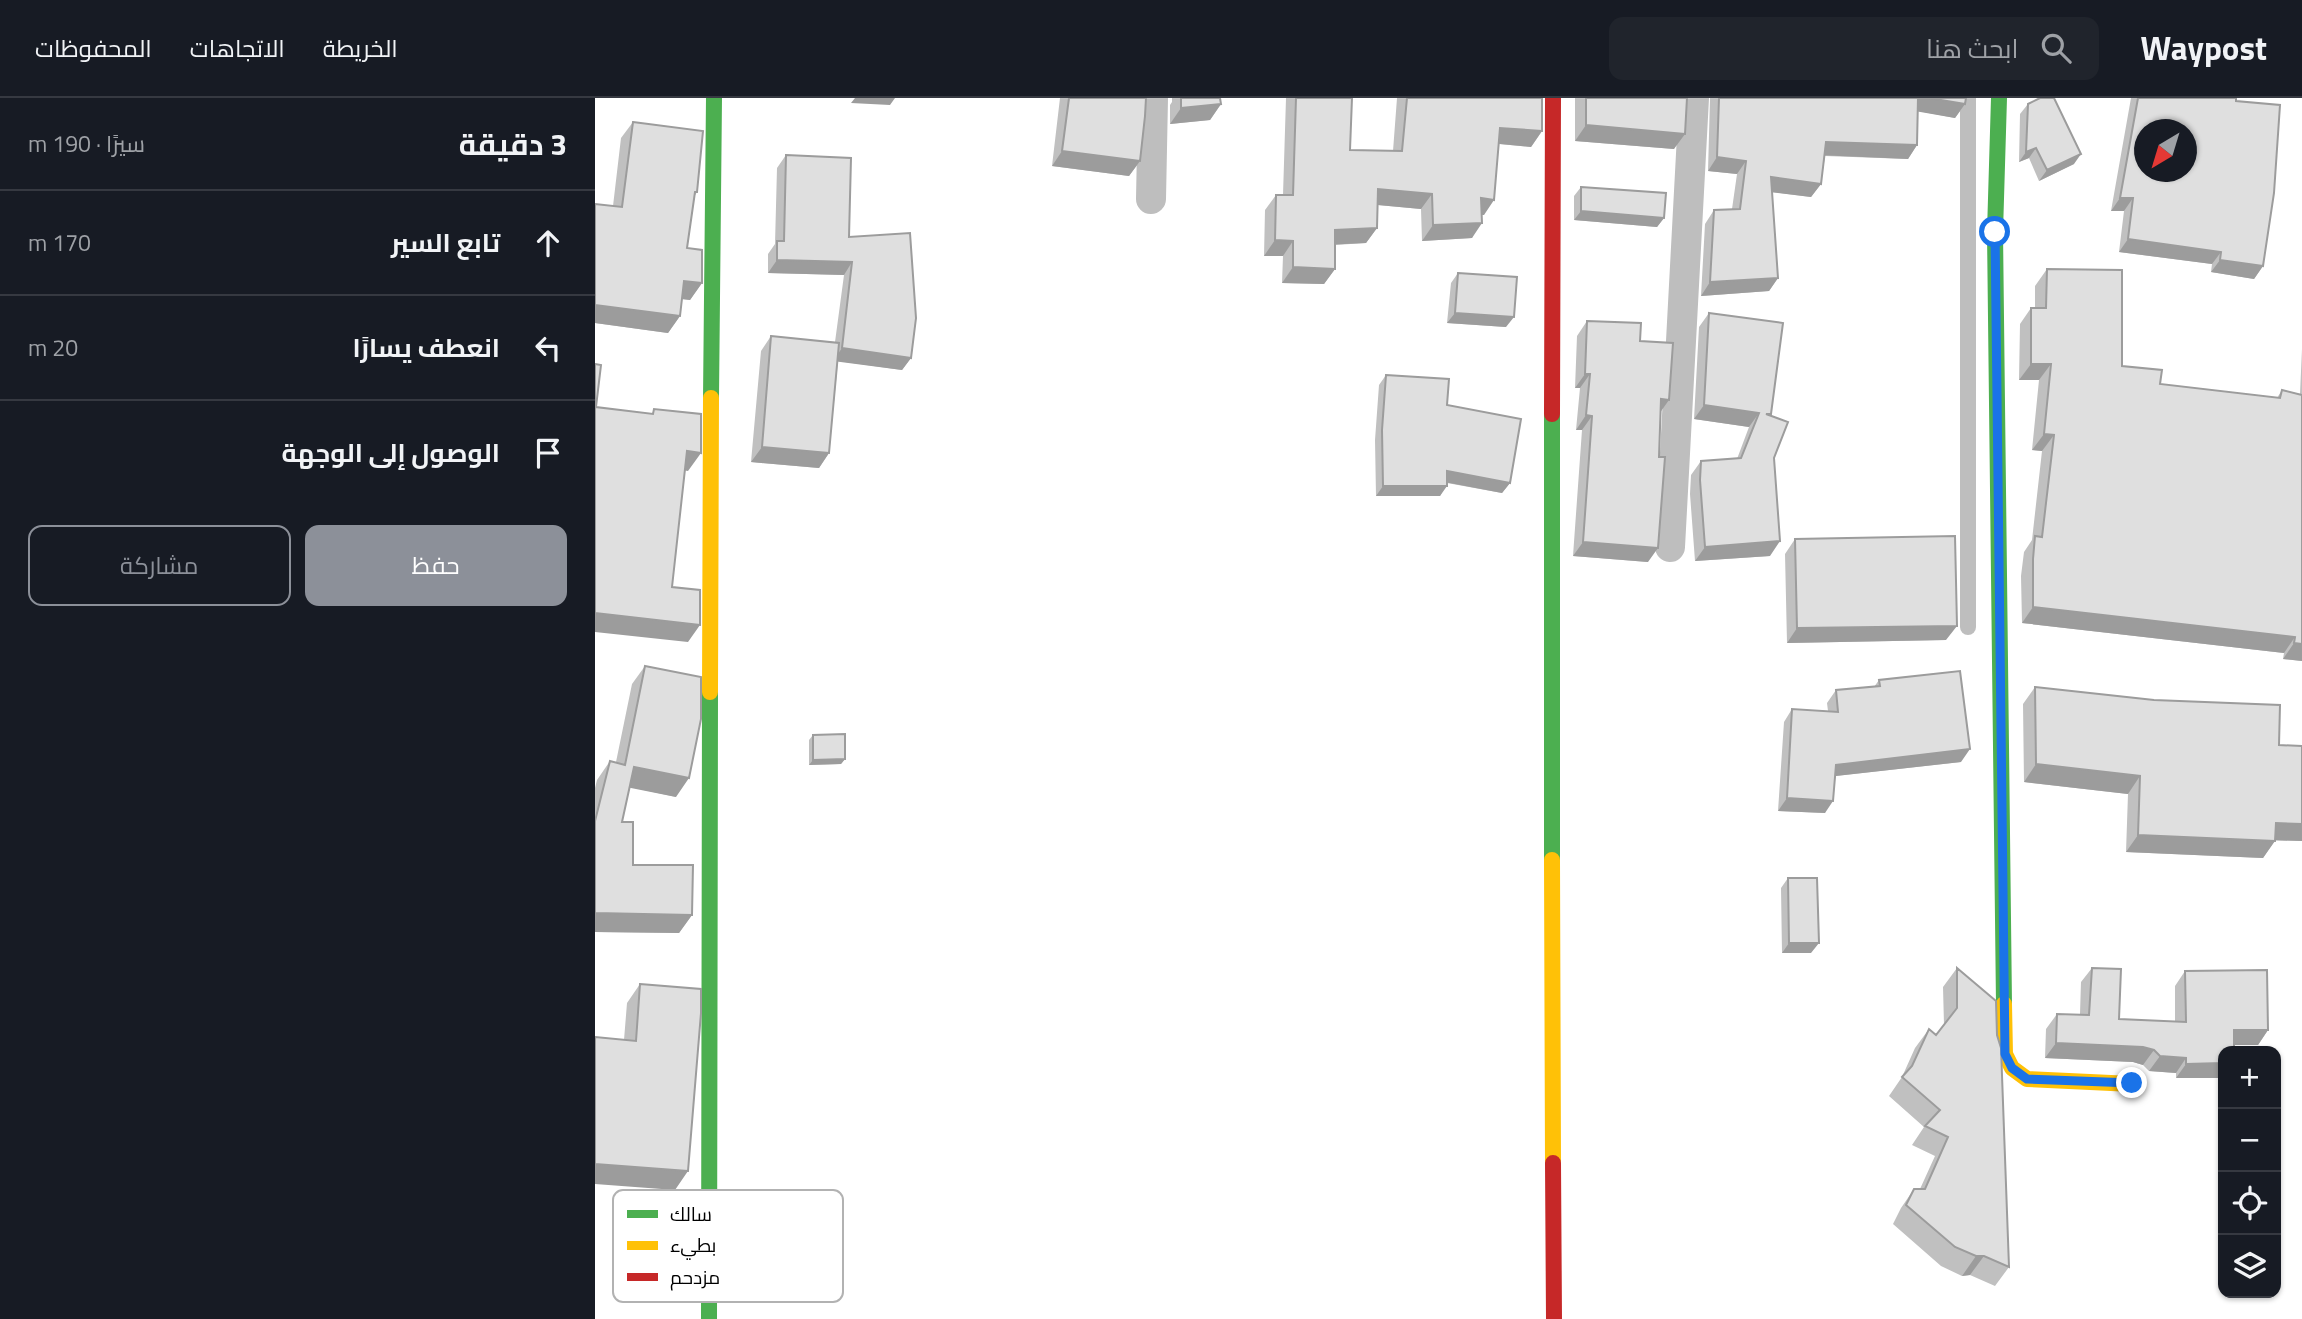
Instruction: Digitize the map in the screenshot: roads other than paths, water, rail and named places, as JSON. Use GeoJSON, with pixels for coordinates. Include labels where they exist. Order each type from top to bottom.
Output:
{"type":"FeatureCollection","features":[{"type":"Feature","properties":{"kind":"street"},"geometry":{"type":"LineString","coordinates":[[709,1190],[713,98]]}},
{"type":"Feature","properties":{"kind":"street"},"geometry":{"type":"LineString","coordinates":[[1151,199],[1153,98]]}},
{"type":"Feature","properties":{"kind":"street"},"geometry":{"type":"LineString","coordinates":[[1553,98],[1551,614],[1554,1319]]}},
{"type":"Feature","properties":{"kind":"street"},"geometry":{"type":"LineString","coordinates":[[1670,547],[1694,98]]}},
{"type":"Feature","properties":{"kind":"street"},"geometry":{"type":"LineString","coordinates":[[1999,98],[1995,232],[2005,1054],[2012,1068],[2027,1079],[2132,1083]]}},
{"type":"Feature","properties":{"kind":"lane"},"geometry":{"type":"LineString","coordinates":[[1968,98],[1968,626]]}}]}
